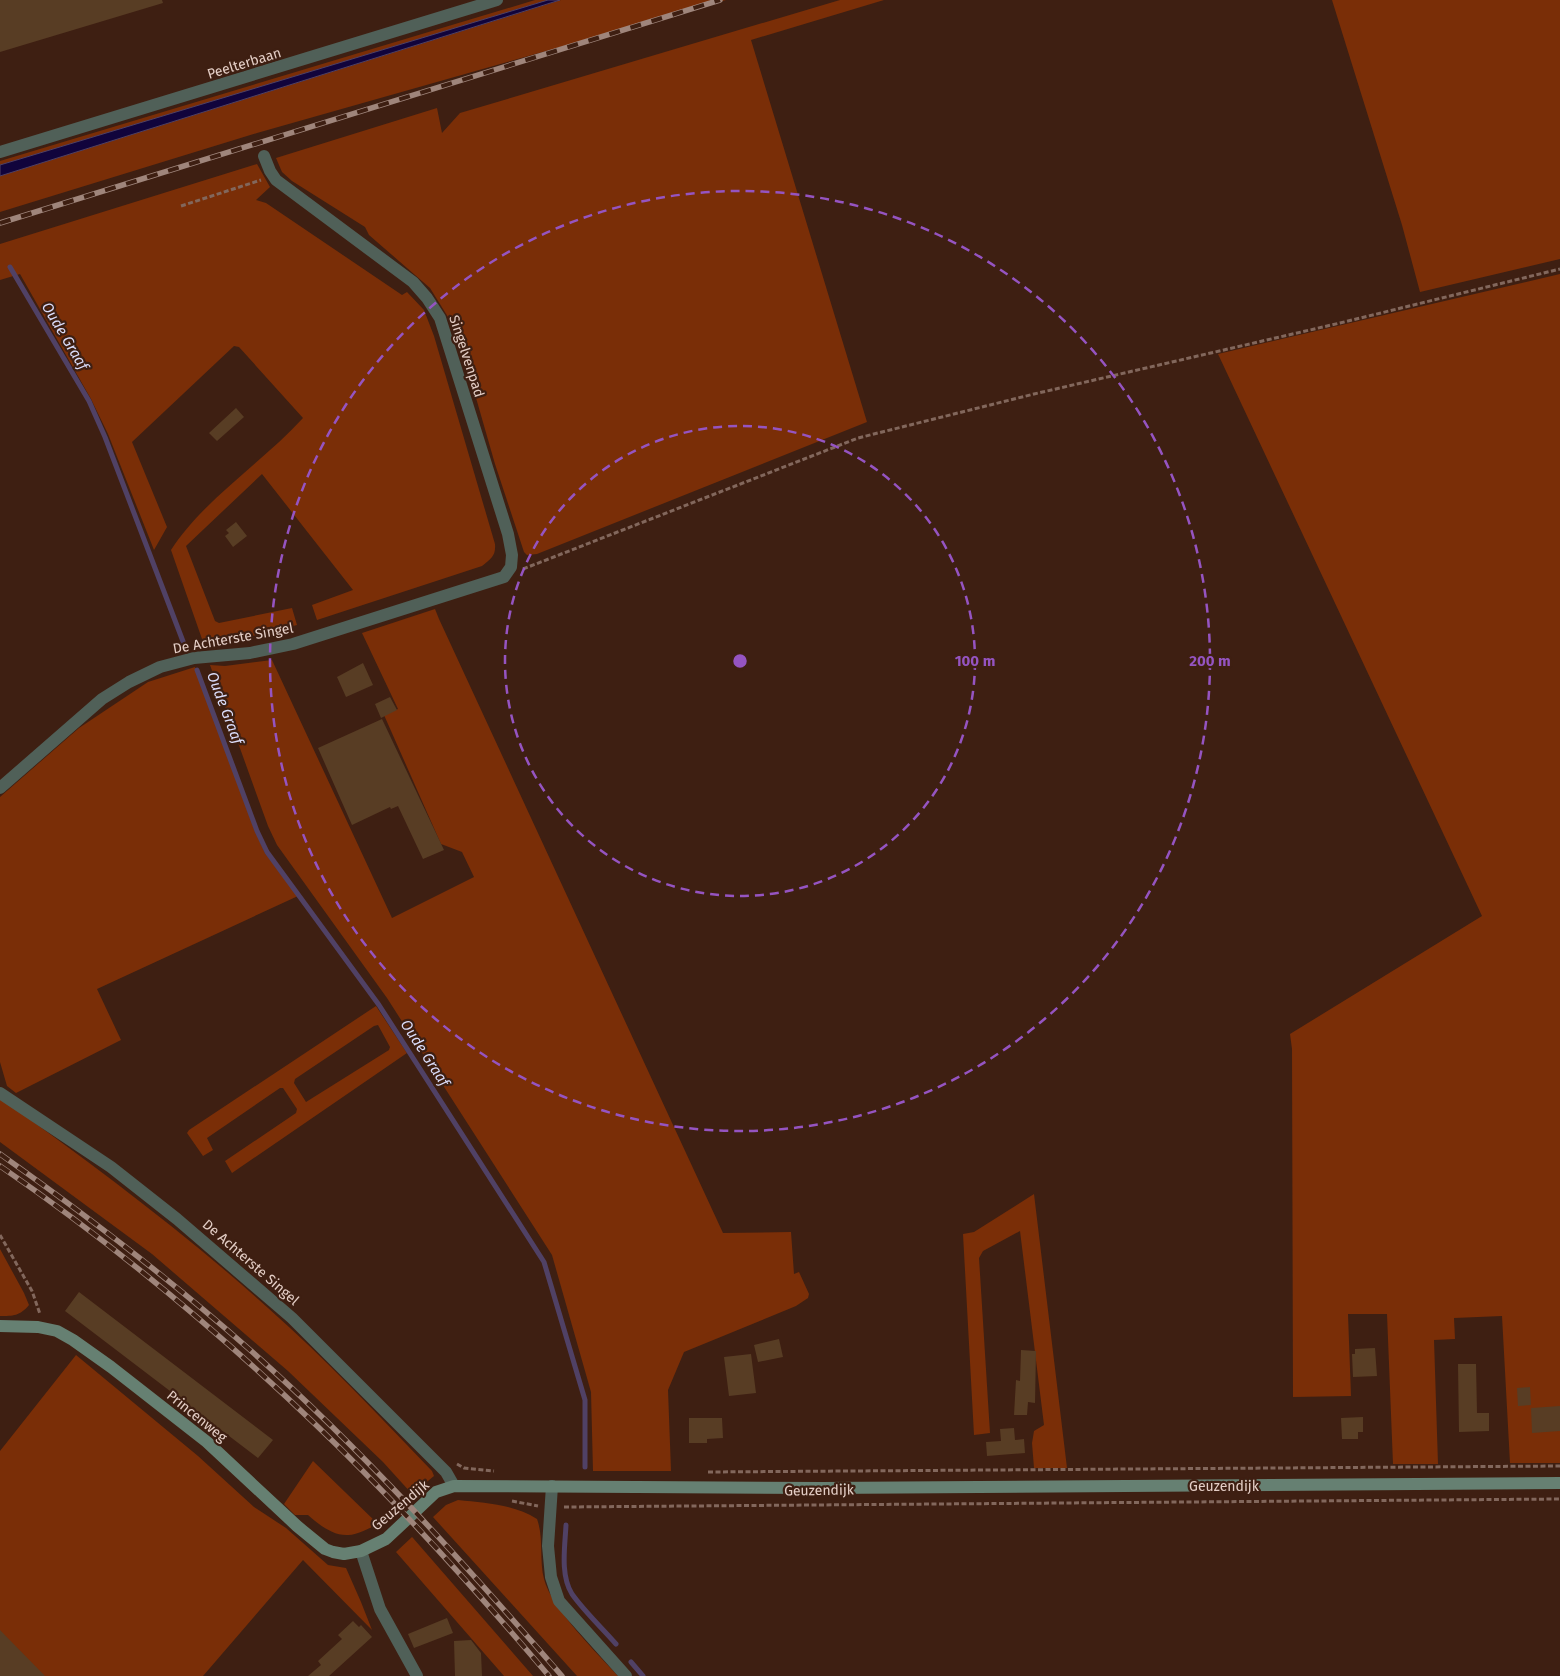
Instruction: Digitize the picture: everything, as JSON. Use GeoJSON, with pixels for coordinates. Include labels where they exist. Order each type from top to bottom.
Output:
{"type":"FeatureCollection","features":[{"type":"Feature","properties":{"kind":"main road","name":"Princenweg"},"geometry":{"type":"LineString","coordinates":[[0,1326],[38,1326],[57,1331],[118,1373],[207,1442],[297,1526],[325,1548],[344,1554],[361,1551]]}},
{"type":"Feature","properties":{"kind":"main road","name":"Geuzendijk"},"geometry":{"type":"LineString","coordinates":[[361,1551],[386,1539],[436,1492],[454,1486],[822,1488],[1560,1483]]}},
{"type":"Feature","properties":{"kind":"street","name":"Peelterbaan"},"geometry":{"type":"LineString","coordinates":[[0,152],[497,0]]}},
{"type":"Feature","properties":{"kind":"street","name":"Singelvenpad"},"geometry":{"type":"LineString","coordinates":[[264,156],[273,175],[284,187],[413,282],[427,298],[440,318],[508,534],[512,555],[511,567],[504,577]]}},
{"type":"Feature","properties":{"kind":"street","name":"De Achterste Singel"},"geometry":{"type":"LineString","coordinates":[[0,788],[102,699],[129,682],[160,668],[194,658],[250,653],[293,644],[504,577]]}},
{"type":"Feature","properties":{"kind":"street","name":"De Achterste Singel"},"geometry":{"type":"LineString","coordinates":[[0,1093],[118,1173],[177,1219],[292,1318],[446,1472],[454,1486]]}},
{"type":"Feature","properties":{"kind":"street"},"geometry":{"type":"LineString","coordinates":[[552,1486],[548,1546],[551,1577],[559,1601],[626,1676]]}},
{"type":"Feature","properties":{"kind":"street"},"geometry":{"type":"LineString","coordinates":[[361,1551],[380,1609],[417,1676]]}},
{"type":"Feature","properties":{"kind":"path"},"geometry":{"type":"LineString","coordinates":[[181,206],[273,175]]}},
{"type":"Feature","properties":{"kind":"path"},"geometry":{"type":"LineString","coordinates":[[504,577],[858,438],[1034,394],[1340,323],[1560,269]]}},
{"type":"Feature","properties":{"kind":"path"},"geometry":{"type":"LineString","coordinates":[[0,1235],[32,1290],[40,1314],[38,1326]]}},
{"type":"Feature","properties":{"kind":"path","name":"Geuzendijk"},"geometry":{"type":"LineString","coordinates":[[503,1499],[531,1506],[551,1507],[1560,1499]]}},
{"type":"Feature","properties":{"kind":"shaded area"},"geometry":{"type":"Polygon","coordinates":[[[535,0],[548,0],[0,165],[0,161],[535,0]]]}},
{"type":"Feature","properties":{"kind":"shaded area"},"geometry":{"type":"Polygon","coordinates":[[[548,0],[560,0],[0,176],[0,165],[548,0]]]}},
{"type":"Feature","properties":{"kind":"shaded area"},"geometry":{"type":"Polygon","coordinates":[[[561,0],[726,0],[257,133],[0,212],[0,176],[561,0]]]}},
{"type":"Feature","properties":{"kind":"shaded area"},"geometry":{"type":"Polygon","coordinates":[[[840,0],[884,0],[751,40],[867,422],[537,554],[527,555],[524,552],[495,464],[462,349],[453,325],[430,288],[369,235],[365,227],[292,181],[282,172],[276,158],[437,108],[442,133],[460,113],[840,0]]]}},
{"type":"Feature","properties":{"kind":"shaded area"},"geometry":{"type":"Polygon","coordinates":[[[1332,0],[1560,0],[1560,259],[1420,292],[1402,225],[1332,0]]]}},
{"type":"Feature","properties":{"kind":"shaded area"},"geometry":{"type":"Polygon","coordinates":[[[257,164],[270,187],[256,200],[266,203],[402,295],[407,292],[424,310],[434,336],[495,544],[495,552],[482,566],[317,620],[312,605],[353,590],[262,474],[186,546],[215,621],[219,623],[292,608],[297,625],[241,639],[206,643],[202,639],[171,550],[184,532],[216,498],[303,418],[239,347],[234,346],[132,442],[167,527],[154,550],[108,434],[91,399],[20,274],[0,280],[0,244],[257,164]]]}},
{"type":"Feature","properties":{"kind":"shaded area"},"geometry":{"type":"Polygon","coordinates":[[[1560,274],[1560,1463],[1510,1463],[1502,1316],[1454,1318],[1455,1339],[1434,1340],[1438,1464],[1393,1464],[1387,1314],[1348,1314],[1351,1396],[1293,1397],[1292,1049],[1290,1034],[1482,916],[1218,354],[1560,274]]]}},
{"type":"Feature","properties":{"kind":"shaded area"},"geometry":{"type":"Polygon","coordinates":[[[435,609],[723,1233],[791,1232],[794,1274],[799,1272],[809,1294],[808,1298],[796,1306],[684,1352],[668,1390],[671,1471],[593,1471],[591,1392],[552,1255],[387,998],[277,845],[268,826],[210,665],[225,666],[272,660],[392,918],[474,877],[462,852],[441,844],[384,715],[398,709],[362,633],[435,609]]]}},
{"type":"Feature","properties":{"kind":"shaded area"},"geometry":{"type":"Polygon","coordinates":[[[195,667],[255,831],[265,853],[298,896],[97,989],[121,1040],[16,1093],[7,1086],[0,1062],[0,797],[79,728],[148,682],[195,667]]]}},
{"type":"Feature","properties":{"kind":"shaded area"},"geometry":{"type":"Polygon","coordinates":[[[376,1006],[407,1053],[232,1173],[225,1161],[296,1113],[297,1109],[283,1088],[280,1088],[207,1138],[213,1150],[203,1156],[187,1133],[376,1006]],[[378,1025],[374,1026],[295,1079],[294,1083],[306,1102],[389,1050],[390,1047],[378,1025]]]}},
{"type":"Feature","properties":{"kind":"shaded area"},"geometry":{"type":"Polygon","coordinates":[[[0,1098],[137,1199],[204,1252],[290,1327],[432,1471],[434,1476],[412,1494],[383,1462],[288,1371],[152,1254],[0,1142],[0,1098]]]}},
{"type":"Feature","properties":{"kind":"shaded area"},"geometry":{"type":"Polygon","coordinates":[[[1034,1194],[1067,1468],[1034,1468],[1032,1443],[1034,1431],[1044,1425],[1020,1231],[983,1251],[979,1258],[990,1433],[974,1435],[963,1234],[974,1232],[1034,1194]]]}},
{"type":"Feature","properties":{"kind":"shaded area"},"geometry":{"type":"Polygon","coordinates":[[[0,1249],[29,1305],[13,1315],[0,1316],[0,1249]]]}},
{"type":"Feature","properties":{"kind":"shaded area"},"geometry":{"type":"Polygon","coordinates":[[[76,1355],[198,1456],[254,1507],[286,1528],[328,1565],[346,1568],[372,1630],[303,1560],[203,1676],[42,1676],[0,1631],[0,1451],[76,1355]]]}},
{"type":"Feature","properties":{"kind":"shaded area"},"geometry":{"type":"Polygon","coordinates":[[[313,1461],[378,1524],[356,1534],[342,1535],[326,1529],[308,1515],[295,1515],[284,1504],[313,1461]]]}},
{"type":"Feature","properties":{"kind":"shaded area"},"geometry":{"type":"Polygon","coordinates":[[[458,1500],[509,1507],[537,1519],[544,1579],[548,1591],[576,1630],[618,1676],[577,1676],[433,1517],[446,1505],[458,1500]]]}},
{"type":"Feature","properties":{"kind":"shaded area"},"geometry":{"type":"Polygon","coordinates":[[[412,1537],[533,1676],[504,1676],[396,1552],[412,1537]]]}},
{"type":"Feature","properties":{"kind":"building"},"geometry":{"type":"Polygon","coordinates":[[[0,0],[162,0],[163,3],[0,52],[0,0]]]}},
{"type":"Feature","properties":{"kind":"building"},"geometry":{"type":"Polygon","coordinates":[[[236,408],[244,417],[217,441],[209,433],[236,408]]]}},
{"type":"Feature","properties":{"kind":"building"},"geometry":{"type":"Polygon","coordinates":[[[236,522],[247,536],[233,547],[225,536],[229,533],[226,530],[236,522]]]}},
{"type":"Feature","properties":{"kind":"building"},"geometry":{"type":"Polygon","coordinates":[[[363,663],[373,685],[346,697],[337,677],[363,663]]]}},
{"type":"Feature","properties":{"kind":"building"},"geometry":{"type":"Polygon","coordinates":[[[390,697],[397,710],[381,718],[375,704],[390,697]]]}},
{"type":"Feature","properties":{"kind":"building"},"geometry":{"type":"Polygon","coordinates":[[[382,719],[444,850],[423,859],[398,806],[391,809],[390,807],[352,825],[318,748],[382,719]]]}},
{"type":"Feature","properties":{"kind":"building"},"geometry":{"type":"Polygon","coordinates":[[[79,1292],[273,1440],[258,1458],[65,1311],[79,1292]]]}},
{"type":"Feature","properties":{"kind":"building"},"geometry":{"type":"Polygon","coordinates":[[[779,1339],[783,1357],[758,1362],[754,1345],[779,1339]]]}},
{"type":"Feature","properties":{"kind":"building"},"geometry":{"type":"Polygon","coordinates":[[[1375,1348],[1377,1376],[1353,1377],[1352,1354],[1355,1354],[1355,1349],[1375,1348]]]}},
{"type":"Feature","properties":{"kind":"building"},"geometry":{"type":"Polygon","coordinates":[[[1021,1350],[1036,1351],[1035,1403],[1028,1402],[1027,1415],[1014,1415],[1016,1380],[1020,1381],[1021,1350]]]}},
{"type":"Feature","properties":{"kind":"building"},"geometry":{"type":"Polygon","coordinates":[[[751,1354],[756,1393],[729,1396],[724,1357],[751,1354]]]}},
{"type":"Feature","properties":{"kind":"building"},"geometry":{"type":"Polygon","coordinates":[[[1458,1364],[1476,1364],[1477,1413],[1489,1413],[1489,1431],[1459,1432],[1458,1364]]]}},
{"type":"Feature","properties":{"kind":"building"},"geometry":{"type":"Polygon","coordinates":[[[1530,1387],[1531,1405],[1518,1406],[1517,1388],[1530,1387]]]}},
{"type":"Feature","properties":{"kind":"building"},"geometry":{"type":"Polygon","coordinates":[[[1560,1406],[1560,1431],[1532,1433],[1531,1408],[1560,1406]]]}},
{"type":"Feature","properties":{"kind":"building"},"geometry":{"type":"Polygon","coordinates":[[[1363,1417],[1363,1432],[1358,1432],[1358,1439],[1342,1439],[1341,1418],[1363,1417]]]}},
{"type":"Feature","properties":{"kind":"building"},"geometry":{"type":"Polygon","coordinates":[[[689,1418],[722,1418],[723,1438],[707,1439],[707,1443],[689,1443],[689,1418]]]}},
{"type":"Feature","properties":{"kind":"building"},"geometry":{"type":"Polygon","coordinates":[[[1014,1428],[1015,1440],[1024,1439],[1025,1453],[987,1456],[986,1442],[1001,1441],[1000,1429],[1014,1428]]]}},
{"type":"Feature","properties":{"kind":"building"},"geometry":{"type":"Polygon","coordinates":[[[447,1618],[453,1633],[414,1648],[408,1634],[447,1618]]]}},
{"type":"Feature","properties":{"kind":"building"},"geometry":{"type":"Polygon","coordinates":[[[353,1621],[359,1627],[361,1625],[372,1637],[329,1676],[308,1676],[321,1665],[318,1661],[342,1639],[338,1635],[353,1621]]]}},
{"type":"Feature","properties":{"kind":"building"},"geometry":{"type":"Polygon","coordinates":[[[0,1630],[45,1676],[0,1676],[0,1630]]]}},
{"type":"Feature","properties":{"kind":"building"},"geometry":{"type":"Polygon","coordinates":[[[471,1640],[481,1653],[482,1676],[455,1676],[454,1641],[471,1640]]]}},
{"type":"Feature","properties":{"kind":"waterway","name":"Oude Graaf"},"geometry":{"type":"LineString","coordinates":[[10,267],[89,401],[105,437],[184,644]]}},
{"type":"Feature","properties":{"kind":"waterway","name":"Oude Graaf"},"geometry":{"type":"LineString","coordinates":[[197,670],[257,831],[267,852],[379,1005],[544,1262],[585,1400],[585,1467]]}},
{"type":"Feature","properties":{"kind":"waterway","name":"Oude Graaf"},"geometry":{"type":"LineString","coordinates":[[566,1525],[564,1560],[568,1586],[582,1607],[616,1644]]}},
{"type":"Feature","properties":{"kind":"waterway","name":"Oude Graaf"},"geometry":{"type":"LineString","coordinates":[[631,1662],[643,1676]]}},
{"type":"Feature","properties":{"kind":"railway"},"geometry":{"type":"LineString","coordinates":[[0,223],[720,0]]}},
{"type":"Feature","properties":{"kind":"railway"},"geometry":{"type":"LineString","coordinates":[[0,1154],[96,1224],[158,1273],[219,1323],[291,1387],[411,1507],[562,1676]]}},
{"type":"Feature","properties":{"kind":"railway"},"geometry":{"type":"LineString","coordinates":[[0,1166],[42,1195],[163,1289],[278,1389],[346,1454],[406,1516],[493,1611],[549,1676]]}}]}
